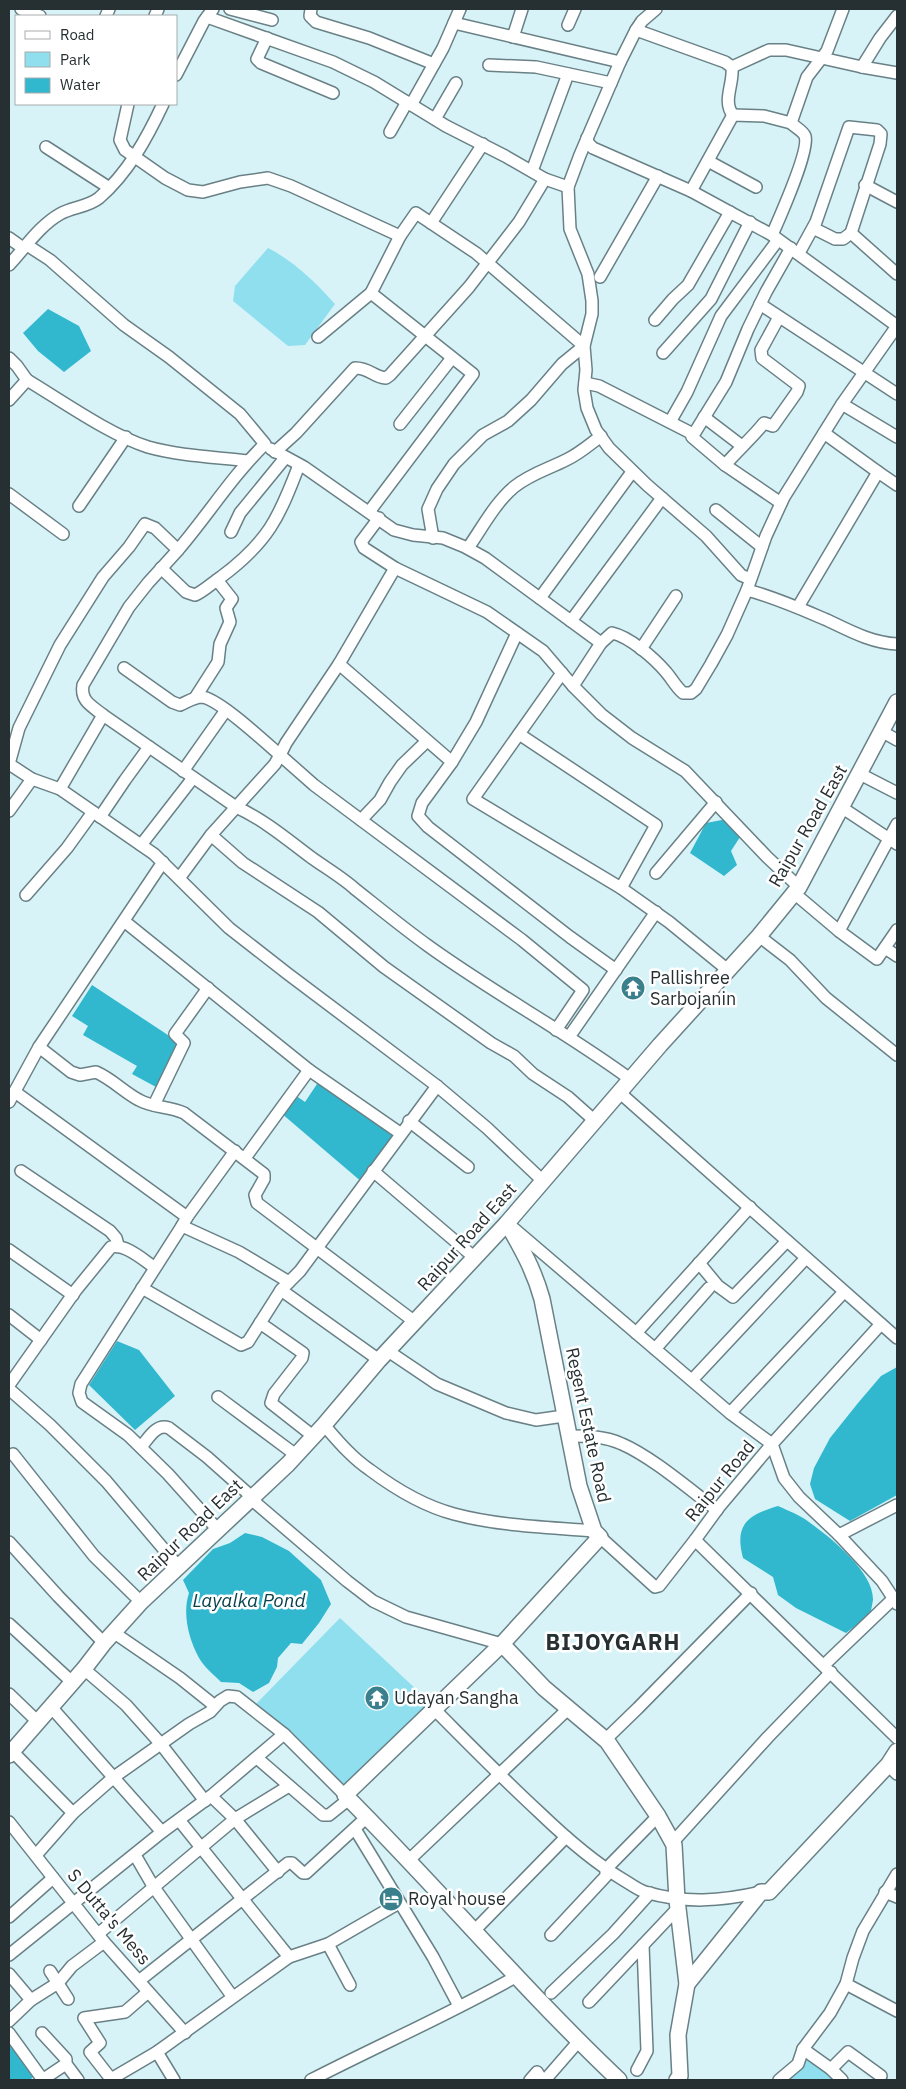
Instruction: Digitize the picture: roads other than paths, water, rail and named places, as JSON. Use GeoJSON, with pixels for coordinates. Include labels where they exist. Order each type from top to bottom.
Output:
{"type":"FeatureCollection","features":[{"type":"Feature","properties":{"kind":"street"},"geometry":{"type":"LineString","coordinates":[[21,9],[39,13]]}},
{"type":"Feature","properties":{"kind":"street"},"geometry":{"type":"LineString","coordinates":[[230,9],[272,20]]}},
{"type":"Feature","properties":{"kind":"street"},"geometry":{"type":"LineString","coordinates":[[311,9],[310,16],[316,22],[369,38],[434,64]]}},
{"type":"Feature","properties":{"kind":"street"},"geometry":{"type":"LineString","coordinates":[[390,132],[434,64],[460,9]]}},
{"type":"Feature","properties":{"kind":"street"},"geometry":{"type":"LineString","coordinates":[[513,37],[522,9]]}},
{"type":"Feature","properties":{"kind":"street"},"geometry":{"type":"LineString","coordinates":[[568,25],[575,9]]}},
{"type":"Feature","properties":{"kind":"street"},"geometry":{"type":"LineString","coordinates":[[656,9],[642,21],[620,62],[568,187],[570,229],[588,274],[592,301],[592,314],[584,346],[587,408],[600,436],[609,448],[632,472],[706,536],[748,585],[865,637],[883,643],[897,644]]}},
{"type":"Feature","properties":{"kind":"street"},"geometry":{"type":"LineString","coordinates":[[791,123],[807,77],[822,58],[843,9]]}},
{"type":"Feature","properties":{"kind":"street"},"geometry":{"type":"LineString","coordinates":[[178,71],[210,13],[267,38],[333,62],[374,82],[435,119],[545,179],[568,187]]}},
{"type":"Feature","properties":{"kind":"street"},"geometry":{"type":"LineString","coordinates":[[862,67],[880,38],[897,16]]}},
{"type":"Feature","properties":{"kind":"street"},"geometry":{"type":"LineString","coordinates":[[454,23],[620,62]]}},
{"type":"Feature","properties":{"kind":"street"},"geometry":{"type":"LineString","coordinates":[[636,30],[725,62],[732,67],[733,75],[728,108],[733,114],[764,116],[791,123],[802,132],[806,142],[775,237],[721,316],[687,392],[670,422]]}},
{"type":"Feature","properties":{"kind":"street"},"geometry":{"type":"LineString","coordinates":[[267,38],[258,54],[258,59],[261,62],[333,92]]}},
{"type":"Feature","properties":{"kind":"street"},"geometry":{"type":"LineString","coordinates":[[732,67],[768,50],[786,50],[897,73]]}},
{"type":"Feature","properties":{"kind":"street"},"geometry":{"type":"LineString","coordinates":[[489,65],[526,66],[611,83]]}},
{"type":"Feature","properties":{"kind":"street"},"geometry":{"type":"LineString","coordinates":[[532,171],[568,74]]}},
{"type":"Feature","properties":{"kind":"street"},"geometry":{"type":"LineString","coordinates":[[435,119],[456,83]]}},
{"type":"Feature","properties":{"kind":"street"},"geometry":{"type":"LineString","coordinates":[[128,105],[120,140],[125,150],[165,178],[188,190],[202,192],[240,182],[268,178],[291,186],[400,236]]}},
{"type":"Feature","properties":{"kind":"street"},"geometry":{"type":"LineString","coordinates":[[9,265],[47,223],[61,214],[98,199],[134,157],[162,105]]}},
{"type":"Feature","properties":{"kind":"street"},"geometry":{"type":"LineString","coordinates":[[691,191],[733,114]]}},
{"type":"Feature","properties":{"kind":"street"},"geometry":{"type":"LineString","coordinates":[[781,503],[726,466],[694,441],[693,434],[726,382],[760,304],[795,250],[813,228],[850,126],[878,130],[881,134],[851,233],[843,239],[835,239],[813,228]]}},
{"type":"Feature","properties":{"kind":"street"},"geometry":{"type":"LineString","coordinates":[[573,686],[601,643],[612,633],[618,634],[658,662],[676,687],[683,693],[691,693],[711,664],[727,635],[781,503],[842,404],[897,326],[775,237],[691,191],[593,148],[587,138]]}},
{"type":"Feature","properties":{"kind":"street"},"geometry":{"type":"LineString","coordinates":[[430,223],[483,144]]}},
{"type":"Feature","properties":{"kind":"street"},"geometry":{"type":"LineString","coordinates":[[46,148],[108,188]]}},
{"type":"Feature","properties":{"kind":"street"},"geometry":{"type":"LineString","coordinates":[[708,161],[756,187]]}},
{"type":"Feature","properties":{"kind":"street"},"geometry":{"type":"LineString","coordinates":[[600,277],[658,176]]}},
{"type":"Feature","properties":{"kind":"street"},"geometry":{"type":"LineString","coordinates":[[231,532],[240,513],[296,433],[355,368],[366,368],[380,378],[386,378],[403,362],[424,335],[469,287],[519,222],[545,179]]}},
{"type":"Feature","properties":{"kind":"street"},"geometry":{"type":"LineString","coordinates":[[865,185],[897,202]]}},
{"type":"Feature","properties":{"kind":"street"},"geometry":{"type":"LineString","coordinates":[[655,320],[688,285],[730,212]]}},
{"type":"Feature","properties":{"kind":"street"},"geometry":{"type":"LineString","coordinates":[[318,338],[371,293],[400,236],[416,213],[476,253],[584,346]]}},
{"type":"Feature","properties":{"kind":"street"},"geometry":{"type":"LineString","coordinates":[[663,353],[711,299],[750,222]]}},
{"type":"Feature","properties":{"kind":"street"},"geometry":{"type":"LineString","coordinates":[[851,233],[897,274]]}},
{"type":"Feature","properties":{"kind":"street"},"geometry":{"type":"LineString","coordinates":[[9,238],[50,260],[124,325],[169,357],[233,409],[265,444],[280,455],[299,464],[394,530],[433,538],[443,538],[468,548],[601,643]]}},
{"type":"Feature","properties":{"kind":"street"},"geometry":{"type":"LineString","coordinates":[[371,293],[473,374],[374,515],[361,542],[364,548],[395,568],[486,612],[543,651],[573,686],[602,714],[632,738],[685,770],[796,890],[839,931],[877,959],[897,930]]}},
{"type":"Feature","properties":{"kind":"street"},"geometry":{"type":"LineString","coordinates":[[760,304],[897,394]]}},
{"type":"Feature","properties":{"kind":"street"},"geometry":{"type":"LineString","coordinates":[[726,466],[764,423],[773,426],[797,392],[799,386],[762,358],[761,350],[779,317]]}},
{"type":"Feature","properties":{"kind":"street"},"geometry":{"type":"LineString","coordinates":[[433,538],[428,508],[437,489],[454,464],[483,434],[508,421],[531,400],[562,364],[584,346]]}},
{"type":"Feature","properties":{"kind":"street"},"geometry":{"type":"LineString","coordinates":[[9,358],[27,380],[126,437],[166,451],[248,461]]}},
{"type":"Feature","properties":{"kind":"street"},"geometry":{"type":"LineString","coordinates":[[400,424],[452,358]]}},
{"type":"Feature","properties":{"kind":"street"},"geometry":{"type":"LineString","coordinates":[[9,400],[27,380]]}},
{"type":"Feature","properties":{"kind":"street"},"geometry":{"type":"LineString","coordinates":[[585,383],[598,386],[693,434]]}},
{"type":"Feature","properties":{"kind":"street"},"geometry":{"type":"LineString","coordinates":[[842,404],[897,437]]}},
{"type":"Feature","properties":{"kind":"street"},"geometry":{"type":"LineString","coordinates":[[704,417],[742,446]]}},
{"type":"Feature","properties":{"kind":"street"},"geometry":{"type":"LineString","coordinates":[[824,433],[897,485]]}},
{"type":"Feature","properties":{"kind":"street"},"geometry":{"type":"LineString","coordinates":[[468,548],[502,499],[515,486],[534,473],[566,460],[600,436]]}},
{"type":"Feature","properties":{"kind":"street"},"geometry":{"type":"LineString","coordinates":[[79,506],[126,437]]}},
{"type":"Feature","properties":{"kind":"street"},"geometry":{"type":"LineString","coordinates":[[265,444],[248,461],[221,494],[204,520],[129,607],[84,685],[82,693],[85,700],[103,715],[236,808],[246,812],[354,887],[404,929],[461,969],[587,1048],[630,1079]]}},
{"type":"Feature","properties":{"kind":"street"},"geometry":{"type":"LineString","coordinates":[[161,568],[190,594],[199,593],[217,580],[250,554],[271,528],[282,510],[299,464]]}},
{"type":"Feature","properties":{"kind":"street"},"geometry":{"type":"LineString","coordinates":[[540,598],[632,472]]}},
{"type":"Feature","properties":{"kind":"street"},"geometry":{"type":"LineString","coordinates":[[798,608],[878,472]]}},
{"type":"Feature","properties":{"kind":"street"},"geometry":{"type":"LineString","coordinates":[[9,494],[62,534]]}},
{"type":"Feature","properties":{"kind":"street"},"geometry":{"type":"LineString","coordinates":[[571,622],[662,498]]}},
{"type":"Feature","properties":{"kind":"street"},"geometry":{"type":"LineString","coordinates":[[716,510],[762,547]]}},
{"type":"Feature","properties":{"kind":"street"},"geometry":{"type":"LineString","coordinates":[[178,550],[155,528],[145,524],[129,547],[103,577],[56,652],[19,728],[9,764],[32,779],[60,789],[164,862],[229,928],[437,1086],[487,1128],[543,1181]]}},
{"type":"Feature","properties":{"kind":"street"},"geometry":{"type":"LineString","coordinates":[[180,877],[211,835],[275,764],[286,743],[339,664],[395,568]]}},
{"type":"Feature","properties":{"kind":"street"},"geometry":{"type":"LineString","coordinates":[[195,698],[218,662],[220,644],[230,622],[226,608],[232,599],[217,580]]}},
{"type":"Feature","properties":{"kind":"street"},"geometry":{"type":"LineString","coordinates":[[641,649],[676,596]]}},
{"type":"Feature","properties":{"kind":"street"},"geometry":{"type":"LineString","coordinates":[[517,633],[476,722],[452,762],[422,803],[418,816],[428,827],[570,937],[616,970]]}},
{"type":"Feature","properties":{"kind":"street"},"geometry":{"type":"LineString","coordinates":[[339,664],[452,762]]}},
{"type":"Feature","properties":{"kind":"street"},"geometry":{"type":"LineString","coordinates":[[124,668],[172,702],[180,705],[195,698],[204,697],[226,710],[314,785],[522,940],[583,990],[556,1030]]}},
{"type":"Feature","properties":{"kind":"street"},"geometry":{"type":"LineString","coordinates":[[562,673],[473,799],[620,888],[656,912],[729,971]]}},
{"type":"Feature","properties":{"kind":"street","name":"Raipur Road East"},"geometry":{"type":"LineString","coordinates":[[10,1753],[142,1602],[296,1455],[383,1356],[507,1223],[630,1079],[759,936],[796,890],[897,702]]}},
{"type":"Feature","properties":{"kind":"street"},"geometry":{"type":"LineString","coordinates":[[141,845],[188,774],[226,710]]}},
{"type":"Feature","properties":{"kind":"street"},"geometry":{"type":"LineString","coordinates":[[60,789],[103,715]]}},
{"type":"Feature","properties":{"kind":"street"},"geometry":{"type":"LineString","coordinates":[[881,731],[897,740]]}},
{"type":"Feature","properties":{"kind":"street"},"geometry":{"type":"LineString","coordinates":[[519,734],[656,825],[620,888]]}},
{"type":"Feature","properties":{"kind":"street"},"geometry":{"type":"LineString","coordinates":[[361,820],[380,800],[402,765],[427,741]]}},
{"type":"Feature","properties":{"kind":"street"},"geometry":{"type":"LineString","coordinates":[[26,895],[97,814],[150,747]]}},
{"type":"Feature","properties":{"kind":"street"},"geometry":{"type":"LineString","coordinates":[[860,774],[897,793]]}},
{"type":"Feature","properties":{"kind":"street"},"geometry":{"type":"LineString","coordinates":[[9,812],[32,779]]}},
{"type":"Feature","properties":{"kind":"street"},"geometry":{"type":"LineString","coordinates":[[656,873],[716,802]]}},
{"type":"Feature","properties":{"kind":"street"},"geometry":{"type":"LineString","coordinates":[[841,807],[893,841]]}},
{"type":"Feature","properties":{"kind":"street"},"geometry":{"type":"LineString","coordinates":[[839,931],[893,841],[897,824]]}},
{"type":"Feature","properties":{"kind":"street"},"geometry":{"type":"LineString","coordinates":[[211,835],[243,863],[318,912],[384,967],[491,1043],[514,1056],[533,1074],[568,1097],[595,1121]]}},
{"type":"Feature","properties":{"kind":"street"},"geometry":{"type":"LineString","coordinates":[[164,862],[39,1047],[12,1097],[184,1222],[239,1252],[383,1356],[482,1405],[506,1413],[536,1420],[564,1416]]}},
{"type":"Feature","properties":{"kind":"street"},"geometry":{"type":"LineString","coordinates":[[569,1037],[656,912]]}},
{"type":"Feature","properties":{"kind":"street"},"geometry":{"type":"LineString","coordinates":[[124,921],[309,1070],[400,1133]]}},
{"type":"Feature","properties":{"kind":"street"},"geometry":{"type":"LineString","coordinates":[[759,936],[790,960],[826,998],[896,1053]]}},
{"type":"Feature","properties":{"kind":"street"},"geometry":{"type":"LineString","coordinates":[[885,948],[897,956]]}},
{"type":"Feature","properties":{"kind":"street"},"geometry":{"type":"LineString","coordinates":[[154,1105],[184,1043],[175,1034],[208,988]]}},
{"type":"Feature","properties":{"kind":"street"},"geometry":{"type":"LineString","coordinates":[[39,1047],[71,1072],[80,1075],[96,1072],[138,1100],[154,1105],[172,1107],[184,1113],[235,1150],[264,1174],[264,1179],[255,1195],[257,1203],[415,1322]]}},
{"type":"Feature","properties":{"kind":"street"},"geometry":{"type":"LineString","coordinates":[[245,1158],[309,1070]]}},
{"type":"Feature","properties":{"kind":"street"},"geometry":{"type":"LineString","coordinates":[[142,1288],[241,1345],[248,1342],[285,1286],[300,1271],[400,1133],[437,1086]]}},
{"type":"Feature","properties":{"kind":"street"},"geometry":{"type":"LineString","coordinates":[[619,1092],[897,1338]]}},
{"type":"Feature","properties":{"kind":"street"},"geometry":{"type":"LineString","coordinates":[[409,1121],[468,1166]]}},
{"type":"Feature","properties":{"kind":"street"},"geometry":{"type":"LineString","coordinates":[[218,1530],[140,1447],[117,1426],[82,1402],[79,1393],[81,1384],[154,1267],[235,1150]]}},
{"type":"Feature","properties":{"kind":"street"},"geometry":{"type":"LineString","coordinates":[[22,1171],[110,1231],[116,1238],[118,1246]]}},
{"type":"Feature","properties":{"kind":"street"},"geometry":{"type":"LineString","coordinates":[[373,1171],[475,1258]]}},
{"type":"Feature","properties":{"kind":"street"},"geometry":{"type":"LineString","coordinates":[[636,1333],[750,1207]]}},
{"type":"Feature","properties":{"kind":"street","name":"Raipur Road"},"geometry":{"type":"LineString","coordinates":[[507,1223],[730,1413],[772,1444],[717,1510],[695,1540],[897,1738]]}},
{"type":"Feature","properties":{"kind":"street","name":"Regent Estate Road"},"geometry":{"type":"LineString","coordinates":[[507,1223],[530,1263],[538,1285],[579,1486],[597,1534]]}},
{"type":"Feature","properties":{"kind":"street"},"geometry":{"type":"LineString","coordinates":[[699,1263],[718,1286],[733,1298],[787,1241]]}},
{"type":"Feature","properties":{"kind":"street"},"geometry":{"type":"LineString","coordinates":[[9,1385],[104,1253],[111,1247],[118,1246],[154,1267]]}},
{"type":"Feature","properties":{"kind":"street"},"geometry":{"type":"LineString","coordinates":[[9,1250],[73,1295]]}},
{"type":"Feature","properties":{"kind":"street"},"geometry":{"type":"LineString","coordinates":[[692,1380],[806,1258]]}},
{"type":"Feature","properties":{"kind":"street"},"geometry":{"type":"LineString","coordinates":[[655,1349],[709,1288]]}},
{"type":"Feature","properties":{"kind":"street"},"geometry":{"type":"LineString","coordinates":[[730,1413],[844,1292]]}},
{"type":"Feature","properties":{"kind":"street"},"geometry":{"type":"LineString","coordinates":[[9,1315],[41,1340]]}},
{"type":"Feature","properties":{"kind":"street"},"geometry":{"type":"LineString","coordinates":[[260,1322],[303,1353],[302,1358],[274,1394],[271,1403],[318,1431],[369,1470],[406,1494],[453,1514],[521,1526],[597,1534],[655,1587],[659,1586],[695,1540]]}},
{"type":"Feature","properties":{"kind":"street"},"geometry":{"type":"LineString","coordinates":[[672,1843],[827,1669],[896,1601],[882,1581],[839,1535],[799,1497],[784,1478],[772,1444],[881,1324]]}},
{"type":"Feature","properties":{"kind":"street"},"geometry":{"type":"LineString","coordinates":[[9,1389],[50,1425],[106,1481],[178,1566]]}},
{"type":"Feature","properties":{"kind":"street"},"geometry":{"type":"LineString","coordinates":[[218,1396],[296,1455]]}},
{"type":"Feature","properties":{"kind":"street"},"geometry":{"type":"LineString","coordinates":[[140,1447],[159,1427],[168,1428],[207,1457],[347,1581],[373,1601],[406,1617],[502,1644],[544,1688],[605,1740],[658,1816],[672,1843],[687,1984],[678,2036],[679,2078]]}},
{"type":"Feature","properties":{"kind":"street"},"geometry":{"type":"LineString","coordinates":[[568,1436],[598,1437],[622,1444],[656,1465],[717,1510]]}},
{"type":"Feature","properties":{"kind":"street"},"geometry":{"type":"LineString","coordinates":[[13,1454],[94,1556],[142,1602]]}},
{"type":"Feature","properties":{"kind":"street"},"geometry":{"type":"LineString","coordinates":[[839,1535],[897,1505]]}},
{"type":"Feature","properties":{"kind":"street"},"geometry":{"type":"LineString","coordinates":[[257,1758],[326,1816],[502,1644],[597,1534]]}},
{"type":"Feature","properties":{"kind":"street"},"geometry":{"type":"LineString","coordinates":[[9,1542],[58,1596],[109,1638],[180,1678],[215,1706]]}},
{"type":"Feature","properties":{"kind":"street"},"geometry":{"type":"LineString","coordinates":[[605,1740],[751,1593]]}},
{"type":"Feature","properties":{"kind":"street"},"geometry":{"type":"LineString","coordinates":[[9,1624],[72,1682]]}},
{"type":"Feature","properties":{"kind":"street"},"geometry":{"type":"LineString","coordinates":[[84,1669],[126,1705],[208,1798],[235,1819],[278,1872]]}},
{"type":"Feature","properties":{"kind":"street"},"geometry":{"type":"LineString","coordinates":[[9,1694],[37,1721]]}},
{"type":"Feature","properties":{"kind":"street"},"geometry":{"type":"LineString","coordinates":[[36,1855],[73,1813],[114,1777],[160,1743],[210,1712],[228,1696],[237,1697],[284,1734],[367,1817],[578,2042],[619,2080]]}},
{"type":"Feature","properties":{"kind":"street"},"geometry":{"type":"LineString","coordinates":[[51,1707],[162,1832]]}},
{"type":"Feature","properties":{"kind":"street"},"geometry":{"type":"LineString","coordinates":[[434,1709],[566,1837],[606,1869],[644,1892],[677,1904],[769,1892],[892,1769],[897,1751]]}},
{"type":"Feature","properties":{"kind":"street"},"geometry":{"type":"LineString","coordinates":[[409,1860],[498,1773],[568,1709]]}},
{"type":"Feature","properties":{"kind":"street"},"geometry":{"type":"LineString","coordinates":[[9,1955],[162,1832],[208,1798],[284,1734]]}},
{"type":"Feature","properties":{"kind":"street"},"geometry":{"type":"LineString","coordinates":[[10,1753],[73,1813]]}},
{"type":"Feature","properties":{"kind":"street"},"geometry":{"type":"LineString","coordinates":[[9,2021],[31,2000],[58,1983],[72,1966],[153,1886],[235,1819],[289,1786]]}},
{"type":"Feature","properties":{"kind":"street"},"geometry":{"type":"LineString","coordinates":[[551,1936],[606,1876],[606,1869],[658,1816]]}},
{"type":"Feature","properties":{"kind":"street"},"geometry":{"type":"LineString","coordinates":[[140,1980],[290,1862],[303,1873],[306,1873],[367,1817]]}},
{"type":"Feature","properties":{"kind":"street"},"geometry":{"type":"LineString","coordinates":[[179,1820],[203,1847],[289,1957]]}},
{"type":"Feature","properties":{"kind":"street","name":"S Dutta's Mess"},"geometry":{"type":"LineString","coordinates":[[9,1822],[101,1938],[185,2033]]}},
{"type":"Feature","properties":{"kind":"street"},"geometry":{"type":"LineString","coordinates":[[355,1829],[433,1957],[458,2006]]}},
{"type":"Feature","properties":{"kind":"street"},"geometry":{"type":"LineString","coordinates":[[474,1931],[566,1837]]}},
{"type":"Feature","properties":{"kind":"street"},"geometry":{"type":"LineString","coordinates":[[135,1855],[153,1886],[232,1996]]}},
{"type":"Feature","properties":{"kind":"street"},"geometry":{"type":"LineString","coordinates":[[779,2080],[798,2064],[803,2049],[830,2013],[846,1984],[863,1932],[897,1874]]}},
{"type":"Feature","properties":{"kind":"street"},"geometry":{"type":"LineString","coordinates":[[11,1911],[53,1878]]}},
{"type":"Feature","properties":{"kind":"street"},"geometry":{"type":"LineString","coordinates":[[687,1984],[762,1892]]}},
{"type":"Feature","properties":{"kind":"street"},"geometry":{"type":"LineString","coordinates":[[886,1892],[897,1897]]}},
{"type":"Feature","properties":{"kind":"street"},"geometry":{"type":"LineString","coordinates":[[551,1993],[613,1934],[650,1893]]}},
{"type":"Feature","properties":{"kind":"street"},"geometry":{"type":"LineString","coordinates":[[148,1992],[125,2012],[84,2018],[100,2043],[90,2052],[110,2080],[185,2033],[232,1996],[289,1957],[328,1944],[399,1903]]}},
{"type":"Feature","properties":{"kind":"street"},"geometry":{"type":"LineString","coordinates":[[589,2002],[643,1946],[677,1904]]}},
{"type":"Feature","properties":{"kind":"street"},"geometry":{"type":"LineString","coordinates":[[328,1944],[350,1985]]}},
{"type":"Feature","properties":{"kind":"street"},"geometry":{"type":"LineString","coordinates":[[637,2070],[647,2051],[643,1946]]}},
{"type":"Feature","properties":{"kind":"street"},"geometry":{"type":"LineString","coordinates":[[50,1971],[68,1999]]}},
{"type":"Feature","properties":{"kind":"street"},"geometry":{"type":"LineString","coordinates":[[9,1974],[31,2000]]}},
{"type":"Feature","properties":{"kind":"street"},"geometry":{"type":"LineString","coordinates":[[310,2080],[458,2006],[471,2002],[517,1976]]}},
{"type":"Feature","properties":{"kind":"street"},"geometry":{"type":"LineString","coordinates":[[846,1984],[897,2011]]}},
{"type":"Feature","properties":{"kind":"street"},"geometry":{"type":"LineString","coordinates":[[9,2033],[43,2080],[66,2064]]}},
{"type":"Feature","properties":{"kind":"street"},"geometry":{"type":"LineString","coordinates":[[42,2033],[66,2059],[66,2064],[78,2080]]}},
{"type":"Feature","properties":{"kind":"street"},"geometry":{"type":"LineString","coordinates":[[530,2080],[537,2072],[544,2080],[578,2042]]}},
{"type":"Feature","properties":{"kind":"street"},"geometry":{"type":"LineString","coordinates":[[803,2049],[831,2069],[842,2080]]}},
{"type":"Feature","properties":{"kind":"street"},"geometry":{"type":"LineString","coordinates":[[157,2052],[174,2080]]}},
{"type":"Feature","properties":{"kind":"street"},"geometry":{"type":"LineString","coordinates":[[831,2069],[848,2052],[881,2076]]}},
{"type":"Feature","properties":{"kind":"water"},"geometry":{"type":"Polygon","coordinates":[[[48,309],[79,326],[91,351],[64,372],[38,351],[23,333],[48,309]]]}},
{"type":"Feature","properties":{"kind":"water"},"geometry":{"type":"Polygon","coordinates":[[[727,819],[742,834],[731,851],[737,865],[724,876],[690,853],[706,823],[727,819]]]}},
{"type":"Feature","properties":{"kind":"water"},"geometry":{"type":"Polygon","coordinates":[[[92,985],[174,1039],[176,1045],[156,1087],[132,1074],[137,1066],[83,1035],[88,1026],[72,1016],[92,985]]]}},
{"type":"Feature","properties":{"kind":"water"},"geometry":{"type":"Polygon","coordinates":[[[319,1081],[396,1137],[363,1183],[281,1113],[295,1095],[305,1102],[319,1081]]]}},
{"type":"Feature","properties":{"kind":"water"},"geometry":{"type":"Polygon","coordinates":[[[117,1341],[139,1350],[175,1396],[135,1430],[89,1385],[117,1341]]]}},
{"type":"Feature","properties":{"kind":"water"},"geometry":{"type":"Polygon","coordinates":[[[897,1367],[897,1495],[850,1521],[815,1499],[810,1484],[814,1468],[830,1438],[858,1403],[881,1376],[897,1367]]]}},
{"type":"Feature","properties":{"kind":"water"},"geometry":{"type":"Polygon","coordinates":[[[778,1506],[802,1517],[839,1546],[859,1567],[866,1578],[873,1600],[870,1615],[846,1633],[796,1608],[778,1595],[773,1577],[743,1558],[740,1537],[746,1523],[751,1517],[778,1506]]]}},
{"type":"Feature","properties":{"kind":"water","name":"Layalka Pond"},"geometry":{"type":"Polygon","coordinates":[[[245,1533],[262,1537],[289,1551],[321,1580],[331,1604],[302,1644],[291,1643],[278,1658],[277,1667],[269,1683],[253,1692],[239,1683],[221,1682],[206,1668],[199,1658],[192,1643],[186,1618],[189,1593],[183,1580],[213,1549],[230,1543],[245,1533]]]}},
{"type":"Feature","properties":{"kind":"water"},"geometry":{"type":"Polygon","coordinates":[[[9,2043],[34,2076],[30,2080],[9,2080],[9,2043]]]}},
{"type":"Feature","properties":{"kind":"place","name":"Pallishree Sarbojanin"},"geometry":{"type":"Point","coordinates":[633,988]}},
{"type":"Feature","properties":{"kind":"place","name":"Udayan Sangha"},"geometry":{"type":"Point","coordinates":[377,1698]}},
{"type":"Feature","properties":{"kind":"place","name":"Royal house"},"geometry":{"type":"Point","coordinates":[391,1899]}},
{"type":"Feature","properties":{"kind":"district","name":"BIJOYGARH"},"geometry":{"type":"Point","coordinates":[613,1642]}}]}
